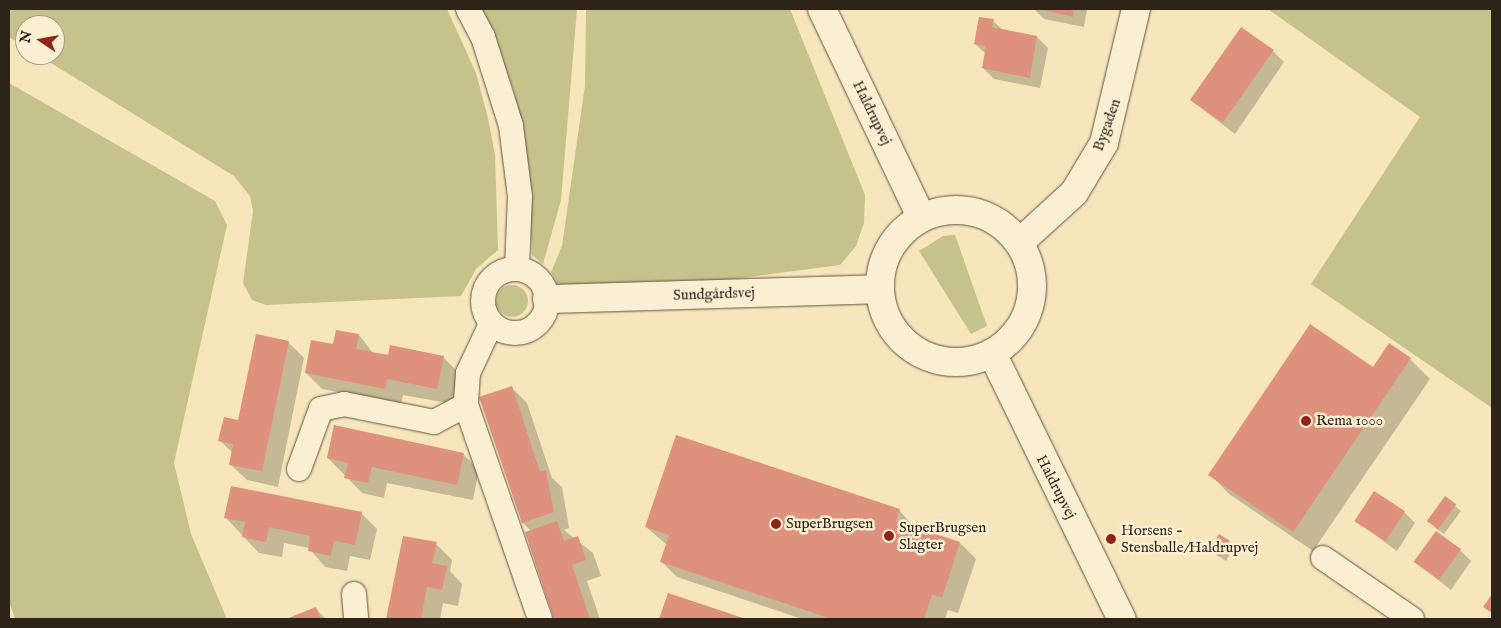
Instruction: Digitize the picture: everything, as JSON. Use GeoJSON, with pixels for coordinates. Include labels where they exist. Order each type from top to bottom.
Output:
{"type":"FeatureCollection","features":[{"type":"Feature","properties":{"kind":"main road","name":"Haldrupvej"},"geometry":{"type":"LineString","coordinates":[[822,9],[921,217]]}},
{"type":"Feature","properties":{"kind":"main road","name":"Bygaden"},"geometry":{"type":"LineString","coordinates":[[1019,243],[1074,193],[1104,143],[1136,9]]}},
{"type":"Feature","properties":{"kind":"main road"},"geometry":{"type":"LineString","coordinates":[[940,210],[980,214],[1004,226],[1019,243],[1029,263],[1030,304],[1018,330],[992,353],[958,362],[916,351],[891,324],[880,289],[882,270],[893,244],[921,217],[940,210]]}},
{"type":"Feature","properties":{"kind":"main road","name":"Sundgårdsvej"},"geometry":{"type":"LineString","coordinates":[[548,299],[880,289]]}},
{"type":"Feature","properties":{"kind":"main road","name":"Haldrupvej"},"geometry":{"type":"LineString","coordinates":[[992,353],[1118,618]]}},
{"type":"Feature","properties":{"kind":"street"},"geometry":{"type":"LineString","coordinates":[[468,9],[483,37],[511,126],[520,196],[516,269]]}},
{"type":"Feature","properties":{"kind":"street"},"geometry":{"type":"LineString","coordinates":[[516,269],[538,278],[548,299],[544,315],[534,328],[518,334],[491,324],[482,304],[484,290],[492,278],[516,269]]}},
{"type":"Feature","properties":{"kind":"street"},"geometry":{"type":"LineString","coordinates":[[491,324],[468,373],[466,405],[540,619]]}},
{"type":"Feature","properties":{"kind":"street"},"geometry":{"type":"LineString","coordinates":[[299,469],[320,409],[344,404],[434,422],[466,405]]}},
{"type":"Feature","properties":{"kind":"street"},"geometry":{"type":"LineString","coordinates":[[1323,558],[1412,619]]}},
{"type":"Feature","properties":{"kind":"street"},"geometry":{"type":"LineString","coordinates":[[354,594],[356,619]]}},
{"type":"Feature","properties":{"kind":"shaded area"},"geometry":{"type":"Polygon","coordinates":[[[9,9],[447,9],[476,73],[488,118],[495,155],[498,250],[476,269],[461,296],[266,305],[252,300],[243,283],[253,211],[250,196],[234,176],[54,65],[65,65],[65,15],[15,15],[15,41],[9,37],[9,9]]]}},
{"type":"Feature","properties":{"kind":"shaded area"},"geometry":{"type":"Polygon","coordinates":[[[482,9],[577,9],[561,200],[543,264],[532,255],[528,179],[514,91],[482,9]]]}},
{"type":"Feature","properties":{"kind":"shaded area"},"geometry":{"type":"Polygon","coordinates":[[[586,9],[790,9],[865,195],[864,223],[856,246],[840,265],[727,280],[558,286],[551,272],[562,246],[585,85],[586,9]]]}},
{"type":"Feature","properties":{"kind":"shaded area"},"geometry":{"type":"Polygon","coordinates":[[[1268,9],[1492,9],[1492,408],[1311,284],[1420,117],[1268,9]]]}},
{"type":"Feature","properties":{"kind":"shaded area"},"geometry":{"type":"Polygon","coordinates":[[[9,83],[215,201],[227,225],[174,463],[191,534],[227,619],[15,619],[9,602],[9,83]]]}},
{"type":"Feature","properties":{"kind":"shaded area"},"geometry":{"type":"Polygon","coordinates":[[[955,235],[987,326],[971,334],[919,251],[943,236],[955,235]]]}},
{"type":"Feature","properties":{"kind":"shaded area"},"geometry":{"type":"Polygon","coordinates":[[[512,285],[523,290],[528,301],[523,312],[512,317],[501,312],[496,301],[501,290],[512,285]]]}},
{"type":"Feature","properties":{"kind":"building"},"geometry":{"type":"Polygon","coordinates":[[[1040,9],[1074,9],[1073,17],[1040,9]]]}},
{"type":"Feature","properties":{"kind":"building"},"geometry":{"type":"Polygon","coordinates":[[[979,17],[994,19],[992,27],[1037,36],[1030,78],[982,68],[986,46],[974,44],[979,17]]]}},
{"type":"Feature","properties":{"kind":"building"},"geometry":{"type":"Polygon","coordinates":[[[1241,27],[1274,50],[1223,123],[1190,100],[1241,27]]]}},
{"type":"Feature","properties":{"kind":"building","name":"Rema 1000"},"geometry":{"type":"Polygon","coordinates":[[[1310,324],[1373,367],[1389,343],[1411,358],[1293,532],[1208,475],[1310,324]]]}},
{"type":"Feature","properties":{"kind":"building"},"geometry":{"type":"Polygon","coordinates":[[[336,330],[359,334],[356,349],[388,355],[390,345],[444,356],[437,389],[387,379],[385,389],[305,373],[311,340],[333,344],[336,330]]]}},
{"type":"Feature","properties":{"kind":"building"},"geometry":{"type":"Polygon","coordinates":[[[256,334],[289,341],[262,471],[229,465],[233,444],[218,441],[224,417],[238,420],[256,334]]]}},
{"type":"Feature","properties":{"kind":"building"},"geometry":{"type":"Polygon","coordinates":[[[512,386],[540,472],[546,470],[554,512],[522,523],[479,397],[512,386]]]}},
{"type":"Feature","properties":{"kind":"building"},"geometry":{"type":"Polygon","coordinates":[[[334,425],[464,453],[457,485],[372,467],[368,483],[344,478],[348,463],[327,458],[334,425]]]}},
{"type":"Feature","properties":{"kind":"building","name":"SuperBrugsen"},"geometry":{"type":"Polygon","coordinates":[[[676,435],[900,509],[896,521],[960,542],[942,598],[932,594],[924,619],[832,619],[660,562],[669,535],[645,527],[676,435]]]}},
{"type":"Feature","properties":{"kind":"building"},"geometry":{"type":"Polygon","coordinates":[[[231,486],[362,512],[355,545],[334,541],[331,556],[308,551],[310,536],[269,527],[266,542],[242,537],[245,522],[224,518],[231,486]]]}},
{"type":"Feature","properties":{"kind":"building"},"geometry":{"type":"Polygon","coordinates":[[[1374,491],[1405,511],[1385,541],[1354,521],[1374,491]]]}},
{"type":"Feature","properties":{"kind":"building"},"geometry":{"type":"Polygon","coordinates":[[[1445,496],[1456,504],[1438,529],[1427,521],[1445,496]]]}},
{"type":"Feature","properties":{"kind":"building"},"geometry":{"type":"Polygon","coordinates":[[[557,521],[564,541],[578,536],[586,560],[572,565],[590,619],[554,619],[525,532],[557,521]]]}},
{"type":"Feature","properties":{"kind":"building"},"geometry":{"type":"Polygon","coordinates":[[[1436,531],[1461,549],[1439,580],[1414,562],[1436,531]]]}},
{"type":"Feature","properties":{"kind":"building"},"geometry":{"type":"Polygon","coordinates":[[[1219,534],[1230,541],[1220,557],[1209,550],[1219,534]]]}},
{"type":"Feature","properties":{"kind":"building"},"geometry":{"type":"Polygon","coordinates":[[[403,536],[437,542],[432,563],[447,566],[442,590],[427,587],[421,619],[386,619],[403,536]]]}},
{"type":"Feature","properties":{"kind":"building"},"geometry":{"type":"Polygon","coordinates":[[[668,593],[746,619],[659,619],[668,593]]]}},
{"type":"Feature","properties":{"kind":"building"},"geometry":{"type":"Polygon","coordinates":[[[1492,594],[1492,613],[1483,607],[1492,594]]]}},
{"type":"Feature","properties":{"kind":"building"},"geometry":{"type":"Polygon","coordinates":[[[316,607],[321,619],[286,619],[316,607]]]}},
{"type":"Feature","properties":{"kind":"place","name":"Rema 1000"},"geometry":{"type":"Point","coordinates":[1306,421]}},
{"type":"Feature","properties":{"kind":"place","name":"SuperBrugsen"},"geometry":{"type":"Point","coordinates":[776,524]}},
{"type":"Feature","properties":{"kind":"place","name":"SuperBrugsen Slagter"},"geometry":{"type":"Point","coordinates":[889,536]}},
{"type":"Feature","properties":{"kind":"place","name":"Horsens - Stensballe/Haldrupvej"},"geometry":{"type":"Point","coordinates":[1111,539]}}]}
